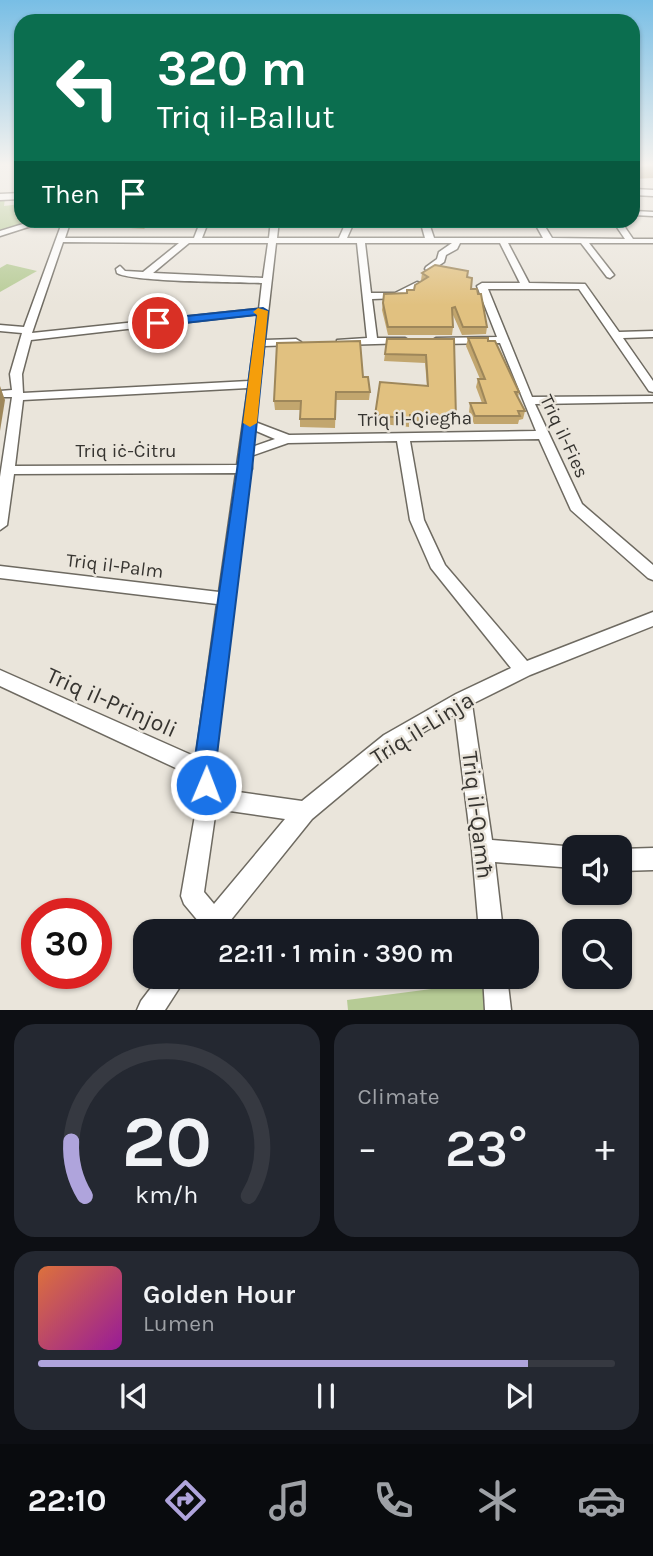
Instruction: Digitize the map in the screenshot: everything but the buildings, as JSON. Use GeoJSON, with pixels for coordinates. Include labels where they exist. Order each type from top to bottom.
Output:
{"type":"FeatureCollection","features":[{"type":"Feature","properties":{"kind":"street"},"geometry":{"type":"LineString","coordinates":[[0,234],[20,228]]}},
{"type":"Feature","properties":{"kind":"street"},"geometry":{"type":"LineString","coordinates":[[0,525],[18,395],[16,374],[65,228]]}},
{"type":"Feature","properties":{"kind":"street"},"geometry":{"type":"LineString","coordinates":[[145,275],[192,240],[200,228]]}},
{"type":"Feature","properties":{"kind":"street"},"geometry":{"type":"LineString","coordinates":[[207,919],[192,896],[208,798],[204,771],[246,461],[274,228]]}},
{"type":"Feature","properties":{"kind":"street"},"geometry":{"type":"LineString","coordinates":[[342,240],[347,228]]}},
{"type":"Feature","properties":{"kind":"street"},"geometry":{"type":"LineString","coordinates":[[426,228],[430,240]]}},
{"type":"Feature","properties":{"kind":"street"},"geometry":{"type":"LineString","coordinates":[[542,228],[549,241]]}},
{"type":"Feature","properties":{"kind":"street"},"geometry":{"type":"LineString","coordinates":[[622,228],[631,241]]}},
{"type":"Feature","properties":{"kind":"street"},"geometry":{"type":"LineString","coordinates":[[61,240],[652,242]]}},
{"type":"Feature","properties":{"kind":"street"},"geometry":{"type":"LineString","coordinates":[[361,240],[372,341]]}},
{"type":"Feature","properties":{"kind":"street"},"geometry":{"type":"LineString","coordinates":[[429,269],[441,260],[442,254],[454,247],[457,240]]}},
{"type":"Feature","properties":{"kind":"street"},"geometry":{"type":"LineString","coordinates":[[502,240],[526,286],[582,286],[653,388]]}},
{"type":"Feature","properties":{"kind":"street"},"geometry":{"type":"LineString","coordinates":[[583,241],[610,275]]}},
{"type":"Feature","properties":{"kind":"street"},"geometry":{"type":"LineString","coordinates":[[120,269],[121,273],[145,275],[267,281]]}},
{"type":"Feature","properties":{"kind":"street"},"geometry":{"type":"LineString","coordinates":[[366,296],[397,296],[420,284]]}},
{"type":"Feature","properties":{"kind":"street","name":"Triq il-Fies"},"geometry":{"type":"LineString","coordinates":[[526,286],[482,286],[528,401],[576,507],[653,574]]}},
{"type":"Feature","properties":{"kind":"street"},"geometry":{"type":"LineString","coordinates":[[0,328],[28,334],[263,311]]}},
{"type":"Feature","properties":{"kind":"street"},"geometry":{"type":"LineString","coordinates":[[615,335],[653,334]]}},
{"type":"Feature","properties":{"kind":"street"},"geometry":{"type":"LineString","coordinates":[[425,341],[503,340]]}},
{"type":"Feature","properties":{"kind":"street"},"geometry":{"type":"LineString","coordinates":[[334,342],[411,341]]}},
{"type":"Feature","properties":{"kind":"street"},"geometry":{"type":"LineString","coordinates":[[259,343],[309,342]]}},
{"type":"Feature","properties":{"kind":"street"},"geometry":{"type":"LineString","coordinates":[[0,394],[254,384]]}},
{"type":"Feature","properties":{"kind":"street"},"geometry":{"type":"LineString","coordinates":[[528,401],[653,399]]}},
{"type":"Feature","properties":{"kind":"street","name":"Triq il-Qiegħa"},"geometry":{"type":"LineString","coordinates":[[250,424],[287,439],[544,435]]}},
{"type":"Feature","properties":{"kind":"street"},"geometry":{"type":"LineString","coordinates":[[403,437],[417,520],[439,568],[524,670]]}},
{"type":"Feature","properties":{"kind":"street","name":"Triq il-Qiegħa"},"geometry":{"type":"LineString","coordinates":[[246,461],[287,439]]}},
{"type":"Feature","properties":{"kind":"street","name":"Triq iċ-Ċitru"},"geometry":{"type":"LineString","coordinates":[[8,470],[246,461]]}},
{"type":"Feature","properties":{"kind":"street","name":"Triq il-Palm"},"geometry":{"type":"LineString","coordinates":[[0,572],[226,599]]}},
{"type":"Feature","properties":{"kind":"street","name":"Triq il-Linja"},"geometry":{"type":"LineString","coordinates":[[217,919],[305,812],[391,741],[463,700],[524,670],[653,619]]}},
{"type":"Feature","properties":{"kind":"street","name":"Triq il-Prinjoli"},"geometry":{"type":"LineString","coordinates":[[0,678],[204,771]]}},
{"type":"Feature","properties":{"kind":"street","name":"Triq il-Qamħ"},"geometry":{"type":"LineString","coordinates":[[463,700],[490,919]]}},
{"type":"Feature","properties":{"kind":"street"},"geometry":{"type":"LineString","coordinates":[[208,798],[305,812]]}},
{"type":"Feature","properties":{"kind":"street"},"geometry":{"type":"LineString","coordinates":[[483,850],[562,856]]}},
{"type":"Feature","properties":{"kind":"street"},"geometry":{"type":"LineString","coordinates":[[632,860],[653,859]]}},
{"type":"Feature","properties":{"kind":"street"},"geometry":{"type":"LineString","coordinates":[[155,1007],[167,989]]}},
{"type":"Feature","properties":{"kind":"street"},"geometry":{"type":"LineString","coordinates":[[496,989],[498,1010]]}},
{"type":"Feature","properties":{"kind":"green space"},"geometry":{"type":"Polygon","coordinates":[[[0,211],[14,211],[14,227],[0,231],[0,211]]]}},
{"type":"Feature","properties":{"kind":"green space"},"geometry":{"type":"Polygon","coordinates":[[[7,264],[37,271],[0,292],[0,268],[7,264]]]}},
{"type":"Feature","properties":{"kind":"green space"},"geometry":{"type":"Polygon","coordinates":[[[431,989],[486,989],[487,1010],[348,1010],[347,1000],[431,989]]]}},
{"type":"Feature","properties":{"kind":"slow traffic"},"geometry":{"type":"LineString","coordinates":[[250,423],[263,311],[258,312]]}},
{"type":"Feature","properties":{"kind":"route"},"geometry":{"type":"LineString","coordinates":[[158,323],[263,311],[245,470],[204,771],[206,785]]}}]}
